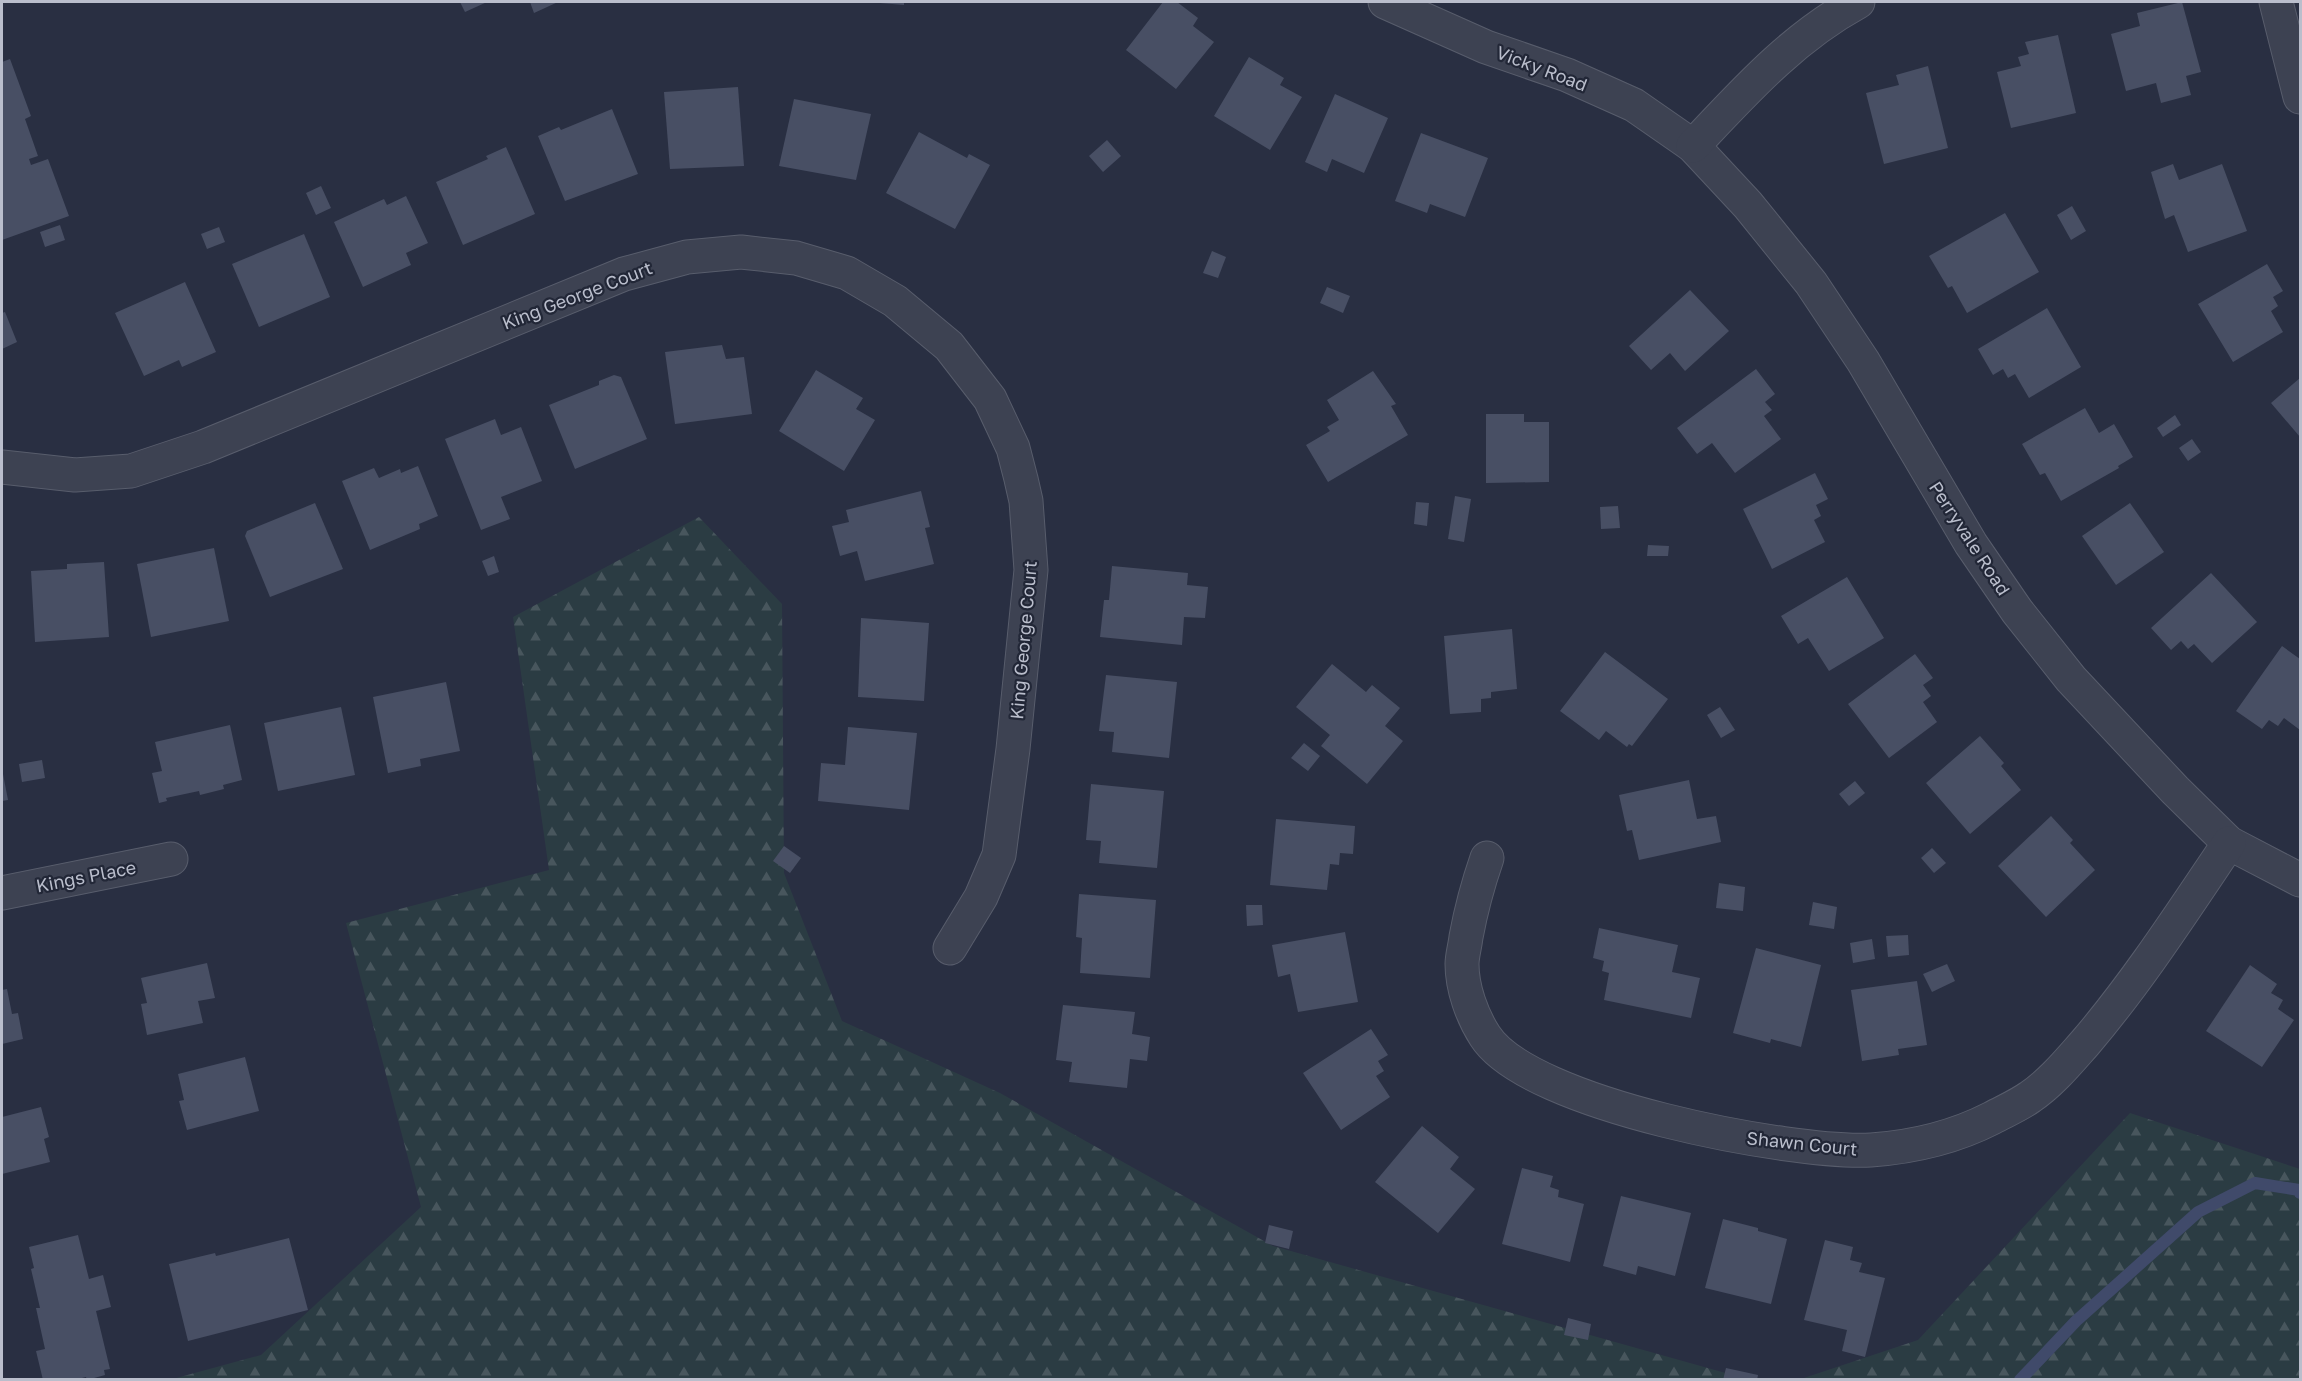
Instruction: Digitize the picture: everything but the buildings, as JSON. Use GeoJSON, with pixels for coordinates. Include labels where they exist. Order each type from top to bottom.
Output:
{"type":"FeatureCollection","features":[{"type":"Feature","properties":{"kind":"street","name":"Vicky Road"},"geometry":{"type":"LineString","coordinates":[[1385,2],[1486,47],[1568,75],[1634,105],[1693,146]]}},
{"type":"Feature","properties":{"kind":"street"},"geometry":{"type":"LineString","coordinates":[[1693,146],[1756,78],[1798,40],[1858,2]]}},
{"type":"Feature","properties":{"kind":"street"},"geometry":{"type":"LineString","coordinates":[[2276,2],[2301,97]]}},
{"type":"Feature","properties":{"kind":"street","name":"Perryvale Road"},"geometry":{"type":"LineString","coordinates":[[1693,146],[1748,205],[1811,283],[1863,361],[1971,544],[2017,611],[2071,679],[2175,790],[2229,843],[2301,880]]}},
{"type":"Feature","properties":{"kind":"street","name":"King George Court"},"geometry":{"type":"LineString","coordinates":[[2,467],[75,475],[131,471],[203,447],[624,274],[687,258],[741,252],[774,255],[796,258],[847,273],[895,301],[949,346],[990,399],[1013,448],[1026,501],[1031,570],[1013,749],[999,855],[981,897],[950,948]]}},
{"type":"Feature","properties":{"kind":"street","name":"Shawn Court"},"geometry":{"type":"LineString","coordinates":[[1487,858],[1475,894],[1462,964],[1467,995],[1475,1018],[1487,1039],[1510,1059],[1536,1075],[1586,1097],[1644,1115],[1747,1138],[1832,1150],[1871,1150],[1910,1145],[1949,1136],[1990,1119],[2031,1096],[2070,1059],[2105,1019],[2159,946],[2229,843]]}},
{"type":"Feature","properties":{"kind":"street","name":"Kings Place"},"geometry":{"type":"LineString","coordinates":[[2,893],[171,859]]}},
{"type":"Feature","properties":{"kind":"green space"},"geometry":{"type":"Polygon","coordinates":[[[699,517],[782,604],[784,873],[842,1021],[1000,1093],[1273,1246],[1747,1379],[169,1380],[261,1355],[421,1207],[346,923],[549,870],[513,617],[699,517]]]}},
{"type":"Feature","properties":{"kind":"green space"},"geometry":{"type":"Polygon","coordinates":[[[2130,1113],[2300,1169],[2300,1379],[1801,1379],[1918,1340],[2130,1113]]]}},
{"type":"Feature","properties":{"kind":"waterway"},"geometry":{"type":"LineString","coordinates":[[2020,1380],[2076,1321],[2198,1212],[2255,1183],[2299,1190],[2300,1193]]}}]}
